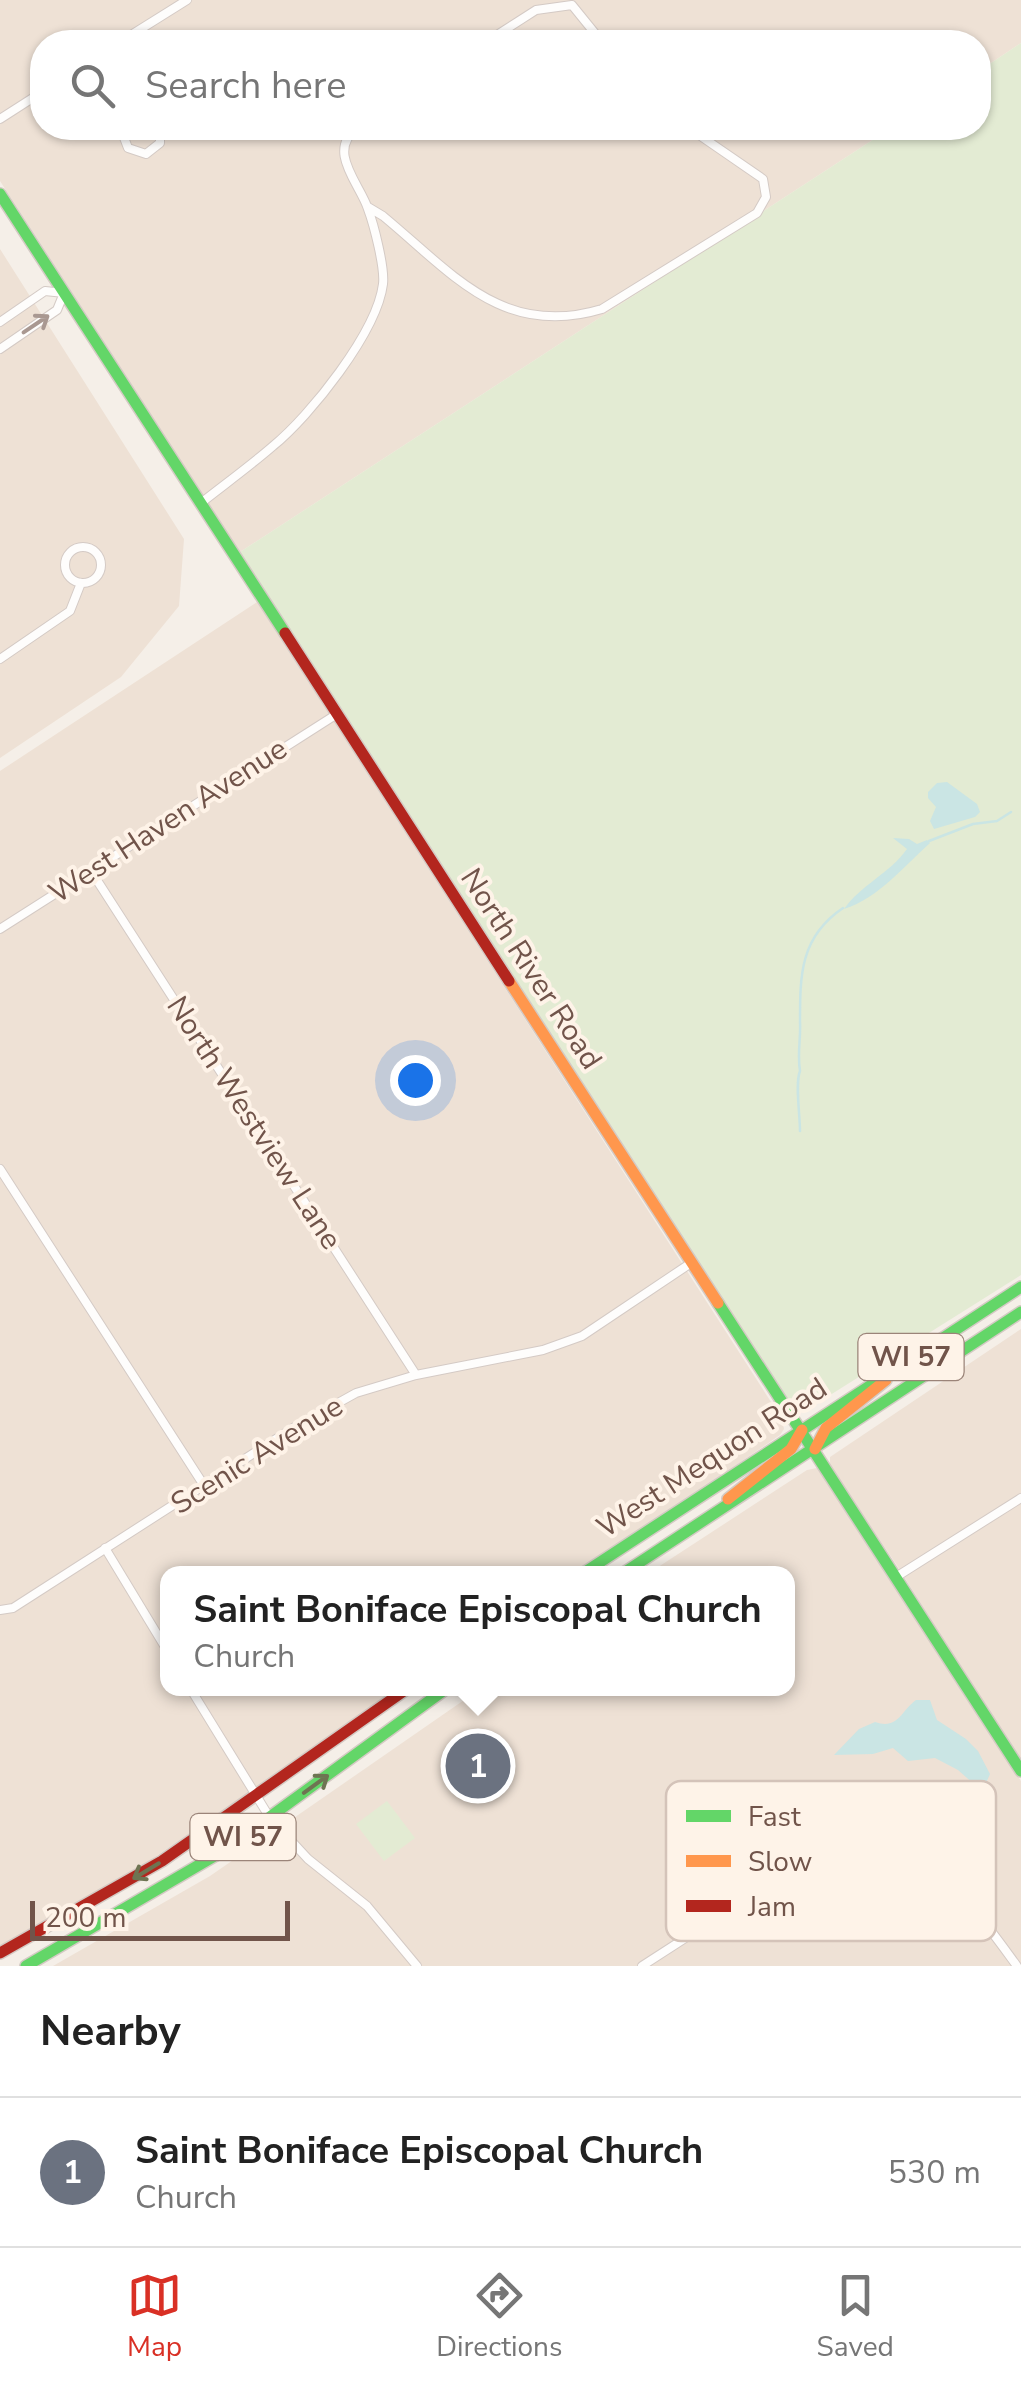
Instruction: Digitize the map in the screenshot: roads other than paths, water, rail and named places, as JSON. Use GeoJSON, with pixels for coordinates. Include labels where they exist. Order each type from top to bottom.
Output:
{"type":"FeatureCollection","features":[{"type":"Feature","properties":{"kind":"main road","name":"North River Road"},"geometry":{"type":"LineString","coordinates":[[0,194],[1021,1771]]}},
{"type":"Feature","properties":{"kind":"main road","name":"West Mequon Road"},"geometry":{"type":"LineString","coordinates":[[594,1566],[1021,1287]]}},
{"type":"Feature","properties":{"kind":"main road","name":"West Mequon Road"},"geometry":{"type":"LineString","coordinates":[[634,1566],[1021,1312]]}},
{"type":"Feature","properties":{"kind":"main road"},"geometry":{"type":"LineString","coordinates":[[815,1449],[822,1430],[881,1387],[895,1368]]}},
{"type":"Feature","properties":{"kind":"main road"},"geometry":{"type":"LineString","coordinates":[[712,1515],[736,1490],[797,1446],[802,1430]]}},
{"type":"Feature","properties":{"kind":"main road","name":"WI 57"},"geometry":{"type":"LineString","coordinates":[[0,1953],[162,1861],[397,1696]]}},
{"type":"Feature","properties":{"kind":"main road","name":"WI 57"},"geometry":{"type":"LineString","coordinates":[[26,1966],[157,1892],[270,1818],[436,1696]]}},
{"type":"Feature","properties":{"kind":"street"},"geometry":{"type":"LineString","coordinates":[[139,30],[187,0]]}},
{"type":"Feature","properties":{"kind":"street"},"geometry":{"type":"LineString","coordinates":[[502,30],[534,5],[572,5],[592,30]]}},
{"type":"Feature","properties":{"kind":"street"},"geometry":{"type":"LineString","coordinates":[[0,119],[30,100]]}},
{"type":"Feature","properties":{"kind":"street"},"geometry":{"type":"LineString","coordinates":[[124,140],[139,154],[156,148],[161,140]]}},
{"type":"Feature","properties":{"kind":"street"},"geometry":{"type":"LineString","coordinates":[[201,503],[289,430],[356,348],[377,306],[384,280],[368,207],[350,176],[344,153],[347,140]]}},
{"type":"Feature","properties":{"kind":"street"},"geometry":{"type":"LineString","coordinates":[[368,207],[485,300],[511,310],[574,318],[602,309],[757,214],[766,197],[763,179],[706,140]]}},
{"type":"Feature","properties":{"kind":"street"},"geometry":{"type":"LineString","coordinates":[[0,322],[45,291],[64,293],[57,310],[0,349]]}},
{"type":"Feature","properties":{"kind":"street"},"geometry":{"type":"LineString","coordinates":[[86,547],[97,553],[102,564],[93,580],[81,583],[67,574],[65,562],[70,552],[86,547]]}},
{"type":"Feature","properties":{"kind":"street"},"geometry":{"type":"LineString","coordinates":[[0,659],[70,611],[81,583]]}},
{"type":"Feature","properties":{"kind":"street","name":"West Haven Avenue"},"geometry":{"type":"LineString","coordinates":[[0,929],[337,714]]}},
{"type":"Feature","properties":{"kind":"street","name":"North Westview Lane"},"geometry":{"type":"LineString","coordinates":[[91,871],[416,1375]]}},
{"type":"Feature","properties":{"kind":"street"},"geometry":{"type":"LineString","coordinates":[[0,1169],[206,1488]]}},
{"type":"Feature","properties":{"kind":"street","name":"Scenic Avenue"},"geometry":{"type":"LineString","coordinates":[[0,1610],[13,1608],[206,1488],[293,1428],[356,1393],[416,1375],[543,1350],[582,1336],[691,1263]]}},
{"type":"Feature","properties":{"kind":"street"},"geometry":{"type":"LineString","coordinates":[[896,1577],[1021,1498]]}},
{"type":"Feature","properties":{"kind":"street"},"geometry":{"type":"LineString","coordinates":[[105,1548],[160,1639]]}},
{"type":"Feature","properties":{"kind":"street"},"geometry":{"type":"LineString","coordinates":[[195,1696],[270,1818],[308,1858],[367,1906],[417,1966]]}},
{"type":"Feature","properties":{"kind":"street"},"geometry":{"type":"LineString","coordinates":[[996,1938],[1017,1966]]}},
{"type":"Feature","properties":{"kind":"street"},"geometry":{"type":"LineString","coordinates":[[642,1966],[681,1941]]}},
{"type":"Feature","properties":{"kind":"water"},"geometry":{"type":"Polygon","coordinates":[[[947,782],[977,804],[980,812],[934,829],[930,821],[936,807],[928,792],[937,783],[947,782]]]}},
{"type":"Feature","properties":{"kind":"water"},"geometry":{"type":"Polygon","coordinates":[[[893,838],[930,843],[880,889],[844,909],[907,849],[893,838]]]}},
{"type":"Feature","properties":{"kind":"water"},"geometry":{"type":"Polygon","coordinates":[[[916,1700],[930,1700],[937,1720],[978,1751],[990,1774],[987,1781],[970,1781],[935,1758],[908,1761],[893,1748],[873,1754],[834,1755],[859,1729],[875,1722],[894,1721],[916,1700]]]}},
{"type":"Feature","properties":{"kind":"waterway"},"geometry":{"type":"LineString","coordinates":[[929,841],[973,824],[997,821],[1011,812]]}},
{"type":"Feature","properties":{"kind":"waterway"},"geometry":{"type":"LineString","coordinates":[[800,1131],[802,973],[818,931],[843,908]]}},
{"type":"Feature","properties":{"kind":"place","name":"Saint Boniface Episcopal Church"},"geometry":{"type":"Point","coordinates":[478,1766]}}]}
